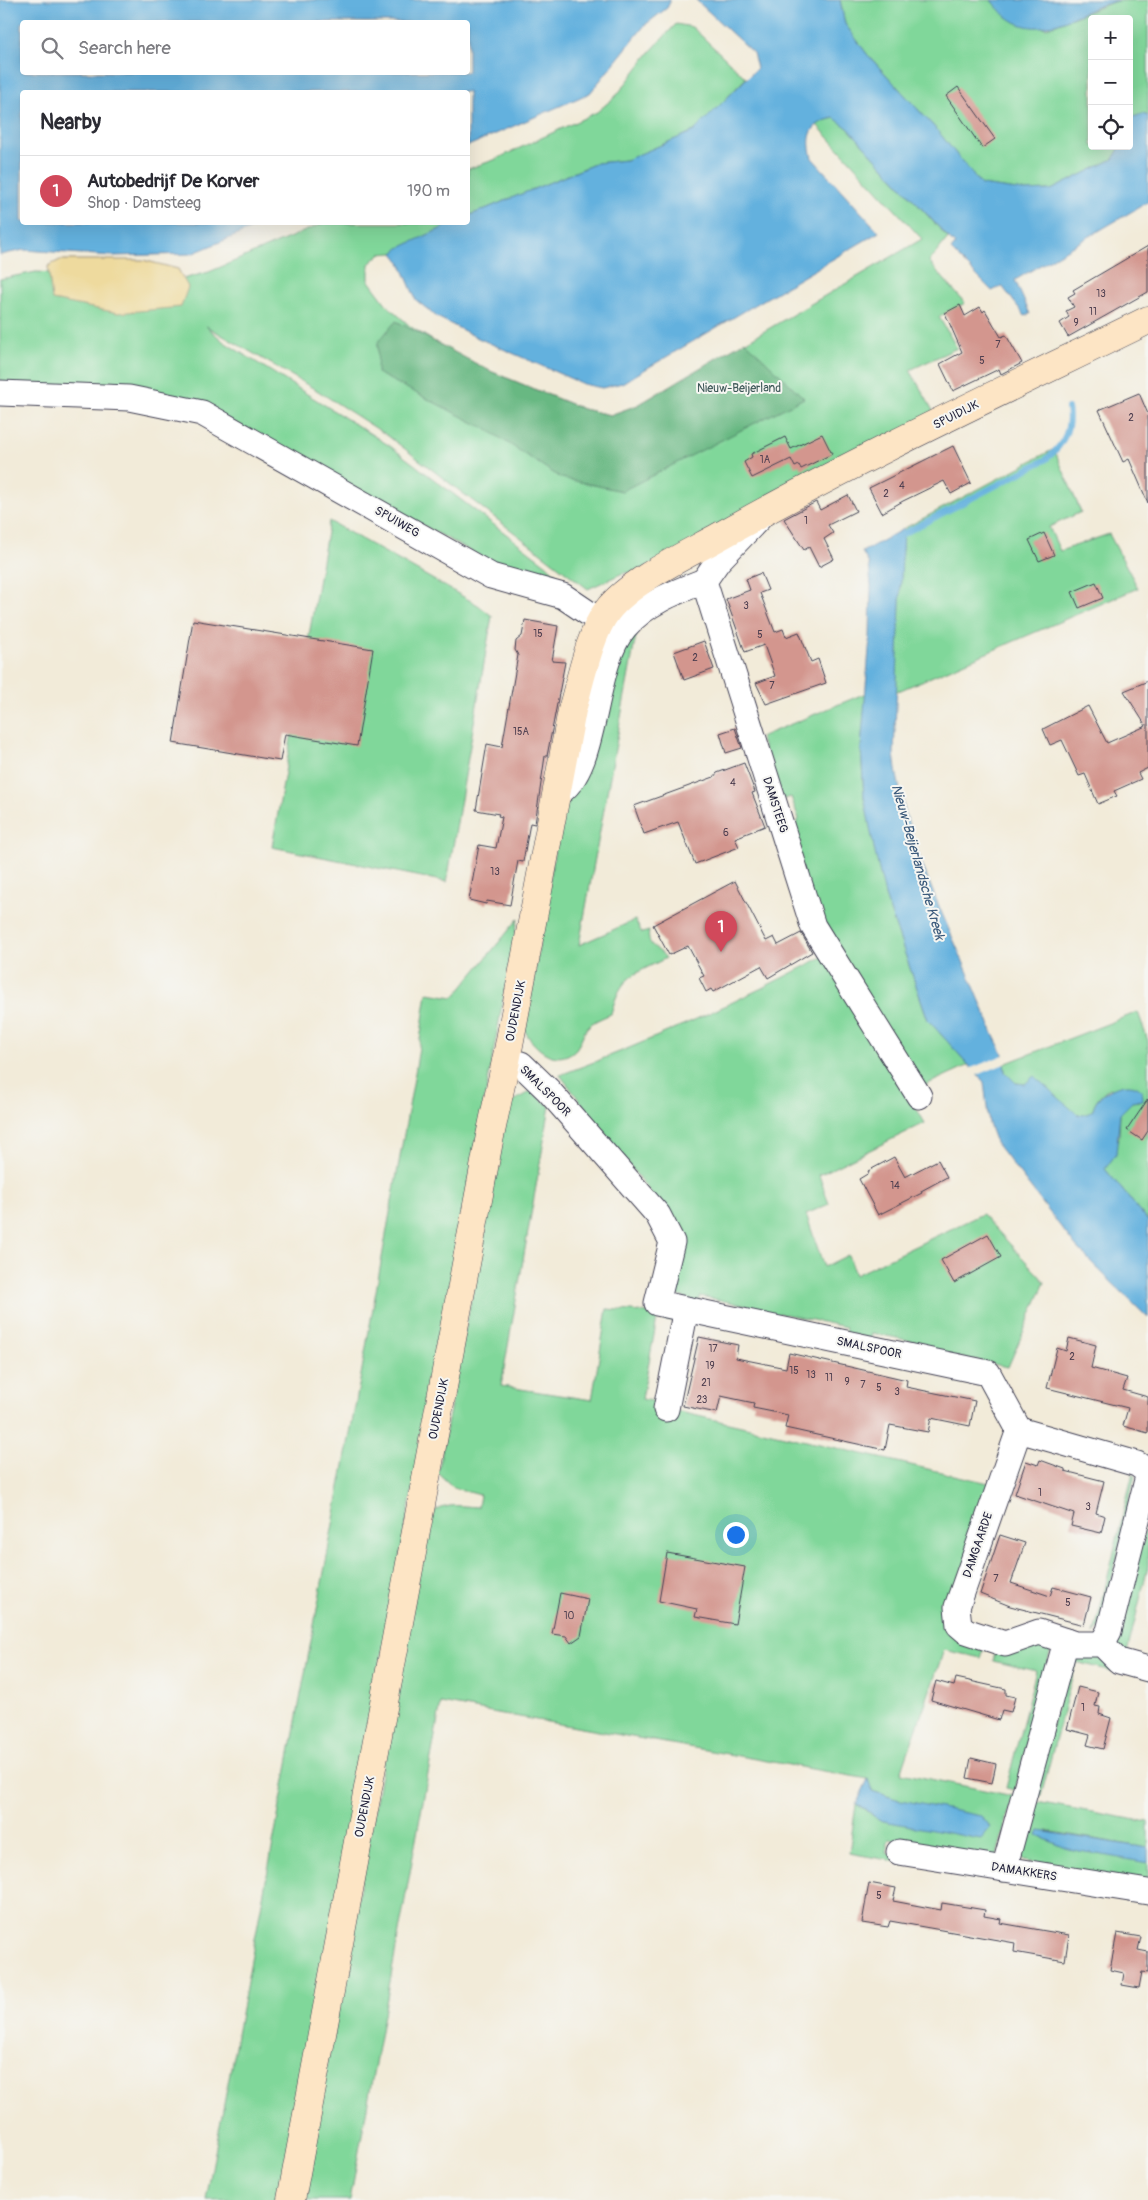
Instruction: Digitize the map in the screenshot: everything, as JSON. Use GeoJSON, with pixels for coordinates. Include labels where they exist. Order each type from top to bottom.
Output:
{"type":"FeatureCollection","features":[{"type":"Feature","properties":{"kind":"street","name":"SPUIDIJK"},"geometry":{"type":"LineString","coordinates":[[764,512],[1148,320]]}},
{"type":"Feature","properties":{"kind":"street","name":"SPUIWEG"},"geometry":{"type":"LineString","coordinates":[[0,393],[129,398],[202,413],[491,576],[563,596],[600,621]]}},
{"type":"Feature","properties":{"kind":"street"},"geometry":{"type":"LineString","coordinates":[[557,794],[566,789],[579,767],[611,651],[624,628],[639,613],[666,595],[704,581],[718,561],[764,512]]}},
{"type":"Feature","properties":{"kind":"street"},"geometry":{"type":"LineString","coordinates":[[600,621],[619,598],[656,572],[764,512]]}},
{"type":"Feature","properties":{"kind":"street","name":"DAMSTEEG"},"geometry":{"type":"LineString","coordinates":[[704,581],[813,926],[920,1096]]}},
{"type":"Feature","properties":{"kind":"street","name":"OUDENDIJK"},"geometry":{"type":"LineString","coordinates":[[292,2200],[487,1151],[506,1061],[572,710],[600,621]]}},
{"type":"Feature","properties":{"kind":"street","name":"SMALSPOOR"},"geometry":{"type":"LineString","coordinates":[[506,1061],[521,1064],[548,1090],[658,1215],[672,1242],[658,1303],[988,1373],[1019,1430]]}},
{"type":"Feature","properties":{"kind":"street"},"geometry":{"type":"LineString","coordinates":[[666,1409],[686,1309]]}},
{"type":"Feature","properties":{"kind":"street"},"geometry":{"type":"LineString","coordinates":[[1019,1430],[1137,1464],[1144,1469],[1148,1476],[1109,1631],[1102,1644]]}},
{"type":"Feature","properties":{"kind":"street","name":"DAMGAARDE"},"geometry":{"type":"LineString","coordinates":[[1019,1430],[957,1606],[957,1617],[959,1625],[966,1631],[996,1643],[1012,1643],[1040,1632],[1066,1641]]}},
{"type":"Feature","properties":{"kind":"street"},"geometry":{"type":"LineString","coordinates":[[1004,1869],[1066,1641],[1075,1644],[1102,1644],[1119,1662],[1148,1669]]}},
{"type":"Feature","properties":{"kind":"street","name":"DAMAKKERS"},"geometry":{"type":"LineString","coordinates":[[899,1852],[1148,1892]]}},
{"type":"Feature","properties":{"kind":"green space"},"geometry":{"type":"Polygon","coordinates":[[[840,0],[991,0],[995,5],[1046,28],[1116,1],[1148,0],[1148,116],[1143,114],[1133,118],[1133,15],[1088,15],[1088,150],[1119,150],[1113,159],[1051,190],[1024,191],[981,185],[937,130],[867,54],[845,24],[840,0]]]}},
{"type":"Feature","properties":{"kind":"green space"},"geometry":{"type":"Polygon","coordinates":[[[676,24],[692,27],[746,78],[695,131],[626,160],[597,163],[470,215],[470,168],[494,160],[597,112],[617,95],[650,52],[676,24]]]}},
{"type":"Feature","properties":{"kind":"green space"},"geometry":{"type":"Polygon","coordinates":[[[835,118],[848,128],[948,238],[929,262],[965,303],[939,317],[957,348],[910,370],[936,416],[637,572],[623,573],[588,589],[388,436],[318,391],[206,326],[224,342],[390,446],[547,565],[569,588],[522,579],[219,415],[0,388],[0,279],[36,272],[179,280],[209,272],[319,225],[449,225],[393,253],[380,254],[369,264],[369,281],[387,305],[411,327],[445,348],[490,371],[583,409],[610,415],[638,405],[922,239],[817,125],[822,121],[835,118]]]}},
{"type":"Feature","properties":{"kind":"green space","name":"Nieuw-Beijerland"},"geometry":{"type":"Polygon","coordinates":[[[396,321],[490,371],[583,409],[610,415],[638,405],[745,341],[804,398],[622,491],[561,478],[488,430],[377,373],[378,342],[396,321]]]}},
{"type":"Feature","properties":{"kind":"green space"},"geometry":{"type":"Polygon","coordinates":[[[1054,449],[1081,512],[1049,527],[1060,551],[1109,534],[1138,588],[896,692],[903,529],[1054,449]]]}},
{"type":"Feature","properties":{"kind":"green space"},"geometry":{"type":"Polygon","coordinates":[[[329,521],[478,605],[492,616],[447,882],[272,847],[329,521]]]}},
{"type":"Feature","properties":{"kind":"green space"},"geometry":{"type":"Polygon","coordinates":[[[637,630],[579,945],[635,920],[642,933],[649,931],[651,944],[666,958],[636,973],[624,984],[619,991],[611,1014],[598,1020],[585,1030],[576,1049],[561,1057],[554,1056],[540,1050],[525,1031],[559,824],[611,665],[637,630]]]}},
{"type":"Feature","properties":{"kind":"green space"},"geometry":{"type":"Polygon","coordinates":[[[866,693],[861,748],[864,797],[886,899],[928,1020],[969,1065],[919,1088],[816,918],[790,832],[799,819],[791,797],[780,800],[760,737],[866,693]]]}},
{"type":"Feature","properties":{"kind":"green space"},"geometry":{"type":"Polygon","coordinates":[[[518,919],[281,2200],[206,2200],[361,1375],[416,1067],[427,993],[454,997],[518,919]]]}},
{"type":"Feature","properties":{"kind":"green space"},"geometry":{"type":"Polygon","coordinates":[[[826,955],[925,1123],[819,1175],[829,1204],[806,1214],[824,1267],[848,1255],[855,1275],[982,1214],[1045,1282],[1008,1367],[921,1350],[922,1343],[872,1333],[871,1339],[845,1333],[846,1327],[779,1313],[777,1319],[752,1314],[753,1307],[700,1296],[698,1303],[674,1294],[685,1238],[560,1075],[695,1019],[826,955]]]}},
{"type":"Feature","properties":{"kind":"green space"},"geometry":{"type":"Polygon","coordinates":[[[1138,1012],[1148,1041],[1148,1221],[1105,1169],[1119,1137],[1120,1114],[1132,1102],[1140,1101],[1110,1088],[1095,1103],[1093,1110],[1087,1114],[1078,1115],[1025,1084],[1016,1083],[1005,1072],[1004,1064],[1138,1012]]]}},
{"type":"Feature","properties":{"kind":"green space"},"geometry":{"type":"Polygon","coordinates":[[[531,1091],[550,1106],[501,1386],[592,1400],[607,1309],[642,1312],[675,1319],[674,1322],[657,1319],[642,1399],[663,1403],[663,1408],[993,1484],[952,1601],[985,1646],[981,1658],[944,1650],[901,1773],[1013,1796],[996,1859],[889,1839],[886,1853],[900,1856],[899,1862],[849,1853],[856,1805],[865,1809],[878,1820],[924,1827],[896,1799],[872,1791],[868,1779],[441,1703],[350,2200],[302,2200],[429,1515],[447,1506],[478,1507],[480,1495],[454,1488],[438,1473],[508,1104],[531,1091]]]}},
{"type":"Feature","properties":{"kind":"green space"},"geometry":{"type":"Polygon","coordinates":[[[1133,1472],[1135,1475],[1102,1624],[1094,1634],[1133,1472]]]}},
{"type":"Feature","properties":{"kind":"green space"},"geometry":{"type":"Polygon","coordinates":[[[1148,1517],[1148,1566],[1126,1657],[1114,1645],[1148,1517]]]}},
{"type":"Feature","properties":{"kind":"green space"},"geometry":{"type":"Polygon","coordinates":[[[1036,1643],[1051,1649],[1015,1790],[1006,1788],[1036,1671],[993,1661],[996,1649],[1036,1643]]]}},
{"type":"Feature","properties":{"kind":"green space"},"geometry":{"type":"Polygon","coordinates":[[[1091,1652],[1112,1667],[1112,1671],[1076,1662],[1041,1796],[1032,1794],[1071,1657],[1091,1652]]]}},
{"type":"Feature","properties":{"kind":"green space"},"geometry":{"type":"Polygon","coordinates":[[[1031,1801],[1148,1822],[1148,1848],[1047,1831],[1148,1863],[1148,1883],[1019,1859],[1031,1801]]]}},
{"type":"Feature","properties":{"kind":"sand"},"geometry":{"type":"Polygon","coordinates":[[[60,260],[143,260],[178,269],[188,287],[181,307],[118,313],[52,300],[48,266],[60,260]]]}},
{"type":"Feature","properties":{"kind":"water"},"geometry":{"type":"Polygon","coordinates":[[[0,0],[670,0],[667,8],[645,25],[590,93],[470,145],[470,90],[20,90],[20,225],[261,225],[191,254],[112,256],[24,250],[0,255],[0,0]]]}},
{"type":"Feature","properties":{"kind":"water"},"geometry":{"type":"Polygon","coordinates":[[[696,0],[840,0],[845,24],[867,54],[937,130],[981,185],[1024,191],[1051,190],[1113,159],[1119,150],[1133,150],[1133,117],[1143,114],[1148,116],[1148,202],[1015,280],[1030,314],[1025,316],[1002,286],[992,291],[951,250],[955,245],[848,128],[834,118],[820,123],[812,131],[810,150],[812,158],[879,232],[622,383],[602,388],[583,384],[478,338],[437,317],[416,300],[400,262],[393,253],[399,248],[449,225],[470,225],[470,215],[597,163],[626,160],[694,131],[757,68],[753,53],[696,0]]]}},
{"type":"Feature","properties":{"kind":"water"},"geometry":{"type":"Polygon","coordinates":[[[991,0],[1122,0],[1070,19],[1038,27],[1023,25],[1007,17],[991,0]]]}},
{"type":"Feature","properties":{"kind":"water"},"geometry":{"type":"Polygon","coordinates":[[[903,529],[894,754],[900,791],[909,827],[935,897],[1003,1054],[1005,1072],[1016,1083],[1025,1084],[1034,1076],[1078,1115],[1087,1114],[1093,1110],[1103,1095],[1112,1089],[1129,1085],[1137,1087],[1142,1092],[1143,1100],[1132,1102],[1120,1114],[1116,1154],[1105,1169],[1148,1221],[1148,1318],[1077,1248],[996,1143],[989,1124],[984,1082],[928,1020],[886,899],[864,797],[861,748],[870,637],[871,586],[869,564],[862,552],[903,529]]]}},
{"type":"Feature","properties":{"kind":"water"},"geometry":{"type":"Polygon","coordinates":[[[868,1779],[872,1791],[896,1799],[981,1816],[991,1827],[981,1839],[878,1820],[866,1809],[856,1805],[868,1779]]]}},
{"type":"Feature","properties":{"kind":"water"},"geometry":{"type":"Polygon","coordinates":[[[1040,1831],[1148,1848],[1148,1863],[1068,1849],[1038,1836],[1040,1831]]]}},
{"type":"Feature","properties":{"kind":"pier"},"geometry":{"type":"Polygon","coordinates":[[[1006,1054],[1007,1063],[975,1076],[969,1069],[1006,1054]]]}},
{"type":"Feature","properties":{"kind":"building"},"geometry":{"type":"Polygon","coordinates":[[[958,87],[995,139],[982,148],[946,96],[958,87]]]}},
{"type":"Feature","properties":{"kind":"building"},"geometry":{"type":"Polygon","coordinates":[[[1148,246],[1148,292],[1068,337],[1060,323],[1069,317],[1066,311],[1074,307],[1068,297],[1075,293],[1073,290],[1148,246]]]}},
{"type":"Feature","properties":{"kind":"building"},"geometry":{"type":"Polygon","coordinates":[[[960,305],[965,316],[980,307],[983,312],[985,310],[1001,337],[1006,335],[1022,363],[1001,374],[999,369],[953,391],[940,364],[962,352],[945,313],[960,305]]]}},
{"type":"Feature","properties":{"kind":"building"},"geometry":{"type":"Polygon","coordinates":[[[1139,393],[1148,414],[1148,503],[1129,459],[1123,462],[1099,410],[1139,393]]]}},
{"type":"Feature","properties":{"kind":"building"},"geometry":{"type":"Polygon","coordinates":[[[822,434],[832,454],[801,469],[799,465],[795,467],[791,459],[752,478],[744,462],[752,457],[751,454],[785,437],[791,449],[822,434]]]}},
{"type":"Feature","properties":{"kind":"building"},"geometry":{"type":"Polygon","coordinates":[[[953,446],[971,483],[951,494],[944,481],[882,513],[869,488],[953,446]]]}},
{"type":"Feature","properties":{"kind":"building"},"geometry":{"type":"Polygon","coordinates":[[[848,495],[856,511],[828,525],[833,533],[824,539],[834,559],[819,567],[809,547],[804,550],[784,519],[816,502],[820,510],[848,495]]]}},
{"type":"Feature","properties":{"kind":"building"},"geometry":{"type":"Polygon","coordinates":[[[1044,533],[1054,555],[1039,561],[1029,540],[1044,533]]]}},
{"type":"Feature","properties":{"kind":"building"},"geometry":{"type":"Polygon","coordinates":[[[761,573],[768,590],[760,593],[775,632],[783,629],[786,637],[799,632],[811,662],[818,659],[826,683],[766,704],[756,683],[775,676],[764,645],[745,652],[726,599],[750,590],[746,579],[761,573]]]}},
{"type":"Feature","properties":{"kind":"building"},"geometry":{"type":"Polygon","coordinates":[[[1096,582],[1103,598],[1079,608],[1072,592],[1096,582]]]}},
{"type":"Feature","properties":{"kind":"building"},"geometry":{"type":"Polygon","coordinates":[[[193,620],[373,649],[357,746],[285,734],[280,761],[173,743],[193,620]]]}},
{"type":"Feature","properties":{"kind":"building"},"geometry":{"type":"Polygon","coordinates":[[[525,620],[558,626],[552,661],[565,662],[547,756],[545,756],[535,824],[530,823],[523,862],[518,861],[510,905],[487,901],[486,904],[469,900],[479,845],[496,848],[502,817],[498,816],[499,814],[476,810],[487,744],[502,747],[518,655],[515,650],[516,641],[522,636],[525,620]]]}},
{"type":"Feature","properties":{"kind":"building"},"geometry":{"type":"Polygon","coordinates":[[[704,641],[714,669],[684,680],[674,652],[704,641]]]}},
{"type":"Feature","properties":{"kind":"building"},"geometry":{"type":"Polygon","coordinates":[[[1148,681],[1148,768],[1138,773],[1141,779],[1114,791],[1117,796],[1098,804],[1085,774],[1079,776],[1062,740],[1050,745],[1043,729],[1088,706],[1107,743],[1146,726],[1124,691],[1148,681]]]}},
{"type":"Feature","properties":{"kind":"building"},"geometry":{"type":"Polygon","coordinates":[[[735,728],[742,748],[726,753],[720,733],[735,728]]]}},
{"type":"Feature","properties":{"kind":"building"},"geometry":{"type":"Polygon","coordinates":[[[744,763],[755,792],[752,793],[765,826],[735,838],[739,847],[695,864],[678,822],[644,834],[634,806],[714,777],[717,773],[744,763]]]}},
{"type":"Feature","properties":{"kind":"building"},"geometry":{"type":"Polygon","coordinates":[[[735,881],[766,941],[774,937],[778,945],[801,933],[812,952],[768,978],[761,966],[713,992],[711,989],[706,992],[699,978],[704,976],[688,946],[669,955],[653,925],[735,881]]]}},
{"type":"Feature","properties":{"kind":"building"},"geometry":{"type":"Polygon","coordinates":[[[1148,1099],[1148,1131],[1142,1140],[1127,1130],[1148,1099]]]}},
{"type":"Feature","properties":{"kind":"building"},"geometry":{"type":"Polygon","coordinates":[[[894,1157],[905,1177],[938,1160],[947,1177],[921,1191],[922,1193],[878,1215],[859,1179],[869,1173],[868,1171],[894,1157]]]}},
{"type":"Feature","properties":{"kind":"building"},"geometry":{"type":"Polygon","coordinates":[[[988,1234],[1001,1257],[954,1283],[941,1260],[988,1234]]]}},
{"type":"Feature","properties":{"kind":"building"},"geometry":{"type":"Polygon","coordinates":[[[699,1337],[738,1345],[736,1358],[786,1368],[789,1353],[907,1380],[906,1387],[975,1401],[970,1426],[931,1418],[928,1432],[890,1425],[885,1450],[785,1428],[788,1415],[753,1408],[754,1403],[721,1396],[717,1413],[683,1406],[699,1337]]]}},
{"type":"Feature","properties":{"kind":"building"},"geometry":{"type":"Polygon","coordinates":[[[1069,1338],[1096,1345],[1091,1368],[1127,1378],[1123,1390],[1148,1397],[1148,1433],[1123,1426],[1128,1408],[1047,1388],[1057,1348],[1066,1351],[1069,1338]]]}},
{"type":"Feature","properties":{"kind":"building"},"geometry":{"type":"Polygon","coordinates":[[[1040,1460],[1065,1469],[1065,1471],[1104,1481],[1096,1513],[1105,1516],[1101,1533],[1071,1526],[1074,1514],[1015,1494],[1026,1461],[1038,1465],[1040,1460]]]}},
{"type":"Feature","properties":{"kind":"building"},"geometry":{"type":"Polygon","coordinates":[[[1000,1535],[1025,1543],[1011,1583],[1050,1596],[1053,1587],[1091,1597],[1084,1625],[1010,1606],[980,1594],[1000,1535]]]}},
{"type":"Feature","properties":{"kind":"building"},"geometry":{"type":"Polygon","coordinates":[[[667,1553],[745,1567],[735,1624],[695,1617],[697,1609],[659,1601],[667,1553]]]}},
{"type":"Feature","properties":{"kind":"building"},"geometry":{"type":"Polygon","coordinates":[[[560,1593],[588,1599],[581,1636],[571,1643],[566,1636],[552,1634],[560,1593]]]}},
{"type":"Feature","properties":{"kind":"building"},"geometry":{"type":"Polygon","coordinates":[[[956,1678],[1006,1689],[1006,1695],[1015,1697],[1011,1712],[1002,1710],[999,1720],[931,1700],[936,1681],[954,1686],[956,1678]]]}},
{"type":"Feature","properties":{"kind":"building"},"geometry":{"type":"Polygon","coordinates":[[[1078,1687],[1098,1692],[1095,1706],[1100,1707],[1099,1714],[1111,1718],[1103,1749],[1087,1745],[1090,1735],[1067,1729],[1078,1687]]]}},
{"type":"Feature","properties":{"kind":"building"},"geometry":{"type":"Polygon","coordinates":[[[971,1758],[996,1764],[992,1783],[967,1778],[971,1758]]]}},
{"type":"Feature","properties":{"kind":"building"},"geometry":{"type":"Polygon","coordinates":[[[869,1883],[896,1888],[893,1901],[941,1910],[942,1903],[985,1910],[984,1916],[1001,1919],[1000,1923],[1069,1935],[1065,1961],[1014,1952],[1015,1943],[890,1921],[888,1927],[862,1923],[869,1883]]]}},
{"type":"Feature","properties":{"kind":"building"},"geometry":{"type":"Polygon","coordinates":[[[1117,1933],[1141,1937],[1138,1950],[1148,1952],[1148,1973],[1142,1972],[1139,1988],[1122,1985],[1124,1973],[1110,1970],[1117,1933]]]}},
{"type":"Feature","properties":{"kind":"waterway","name":"Nieuw-Beijerlandsche Kreek"},"geometry":{"type":"LineString","coordinates":[[897,537],[1045,460],[1061,443],[1064,437],[1069,416],[1068,408]]}},
{"type":"Feature","properties":{"kind":"place","name":"Autobedrijf De Korver"},"geometry":{"type":"Point","coordinates":[721,952]}}]}
